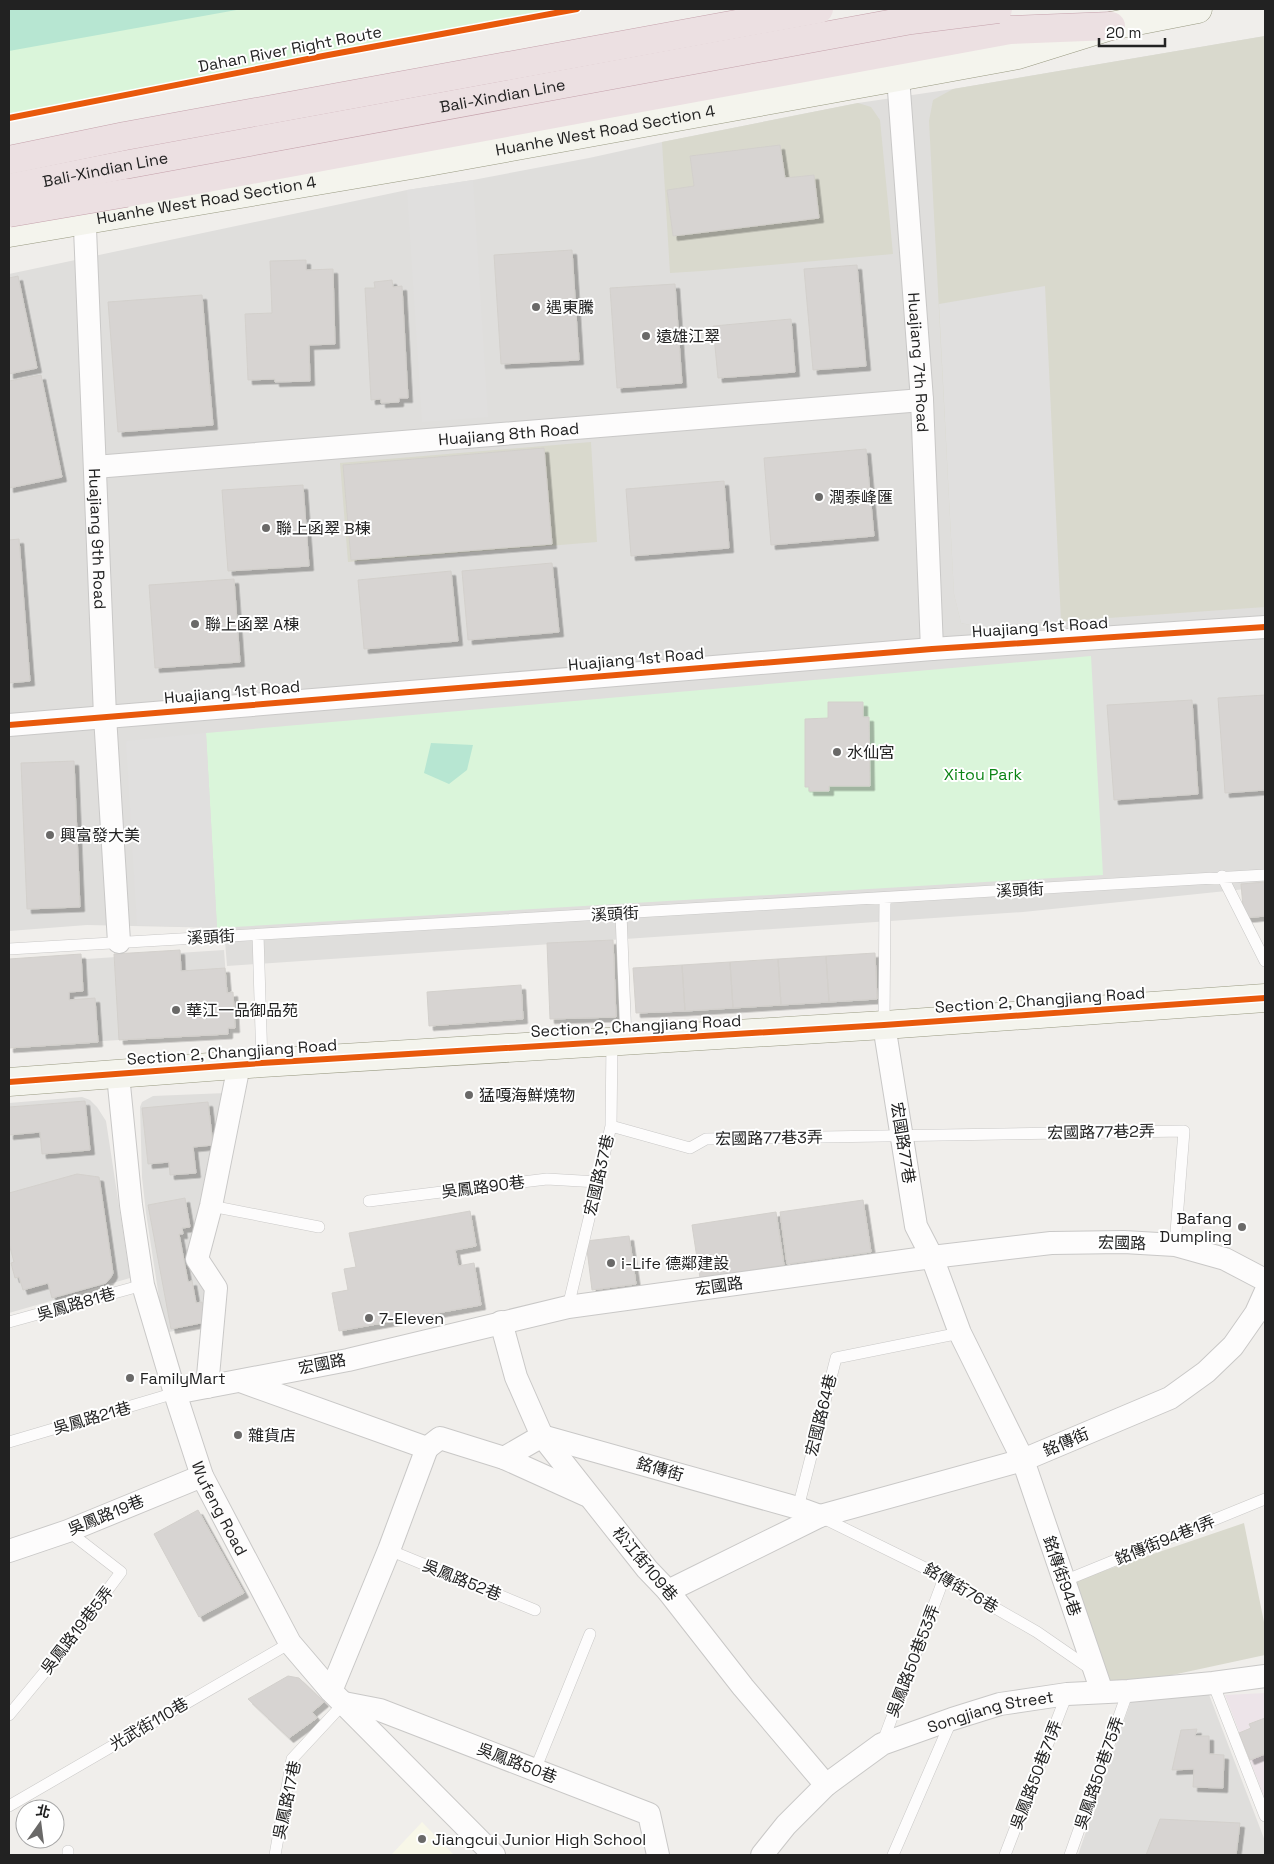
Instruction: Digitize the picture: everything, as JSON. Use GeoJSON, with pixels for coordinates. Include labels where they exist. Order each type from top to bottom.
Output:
{"type":"FeatureCollection","features":[{"type":"Feature","properties":{"kind":"highway","name":"Bali-Xindian Line"},"geometry":{"type":"LineString","coordinates":[[9,160],[125,136],[819,9]]}},
{"type":"Feature","properties":{"kind":"highway","name":"Bali-Xindian Line"},"geometry":{"type":"LineString","coordinates":[[9,188],[124,165],[901,22],[998,9]]}},
{"type":"Feature","properties":{"kind":"highway"},"geometry":{"type":"LineString","coordinates":[[9,213],[1010,30],[1111,26]]}},
{"type":"Feature","properties":{"kind":"main road"},"geometry":{"type":"LineString","coordinates":[[9,182],[949,9]]}},
{"type":"Feature","properties":{"kind":"main road","name":"Huanhe West Road Section 4"},"geometry":{"type":"LineString","coordinates":[[9,233],[417,164],[1018,55],[1111,26],[1198,9]]}},
{"type":"Feature","properties":{"kind":"main road","name":"Section 2, Changjiang Road"},"geometry":{"type":"LineString","coordinates":[[9,1082],[250,1064],[884,1025],[1265,998]]}},
{"type":"Feature","properties":{"kind":"street"},"geometry":{"type":"LineString","coordinates":[[9,150],[77,135],[796,9]]}},
{"type":"Feature","properties":{"kind":"street","name":"Huajiang 7th Road"},"geometry":{"type":"LineString","coordinates":[[898,77],[922,400],[932,649]]}},
{"type":"Feature","properties":{"kind":"street","name":"Huajiang 9th Road"},"geometry":{"type":"LineString","coordinates":[[77,135],[85,220],[105,716],[118,942]]}},
{"type":"Feature","properties":{"kind":"street","name":"Huajiang 8th Road"},"geometry":{"type":"LineString","coordinates":[[95,467],[922,400]]}},
{"type":"Feature","properties":{"kind":"street","name":"Huajiang 1st Road"},"geometry":{"type":"LineString","coordinates":[[9,725],[932,649],[1265,627]]}},
{"type":"Feature","properties":{"kind":"street","name":"宏國路77巷"},"geometry":{"type":"LineString","coordinates":[[884,1025],[916,1226],[932,1257],[960,1332]]}},
{"type":"Feature","properties":{"kind":"street"},"geometry":{"type":"LineString","coordinates":[[207,1387],[216,1288],[197,1259],[250,1064]]}},
{"type":"Feature","properties":{"kind":"street","name":"Wufeng Road"},"geometry":{"type":"LineString","coordinates":[[118,1075],[131,1205],[143,1285],[202,1476],[290,1643],[338,1697],[494,1855]]}},
{"type":"Feature","properties":{"kind":"street","name":"宏國路"},"geometry":{"type":"LineString","coordinates":[[175,1393],[348,1360],[568,1307],[932,1257],[1051,1243],[1124,1242],[1175,1245],[1224,1259],[1265,1280]]}},
{"type":"Feature","properties":{"kind":"street","name":"銘傳街"},"geometry":{"type":"LineString","coordinates":[[668,1591],[820,1516],[1023,1460],[1170,1398],[1206,1372],[1233,1346],[1256,1313],[1265,1293]]}},
{"type":"Feature","properties":{"kind":"street","name":"松江街109巷"},"geometry":{"type":"LineString","coordinates":[[501,1322],[516,1377],[542,1436],[743,1687],[826,1785]]}},
{"type":"Feature","properties":{"kind":"street","name":"銘傳街94巷"},"geometry":{"type":"LineString","coordinates":[[960,1332],[1023,1460],[1098,1682]]}},
{"type":"Feature","properties":{"kind":"street"},"geometry":{"type":"LineString","coordinates":[[239,1380],[427,1448]]}},
{"type":"Feature","properties":{"kind":"street"},"geometry":{"type":"LineString","coordinates":[[504,1458],[542,1436]]}},
{"type":"Feature","properties":{"kind":"street","name":"銘傳街"},"geometry":{"type":"LineString","coordinates":[[542,1436],[798,1508],[820,1516]]}},
{"type":"Feature","properties":{"kind":"street"},"geometry":{"type":"LineString","coordinates":[[338,1697],[427,1448],[440,1438],[504,1458],[589,1497]]}},
{"type":"Feature","properties":{"kind":"street","name":"吳鳳路19巷"},"geometry":{"type":"LineString","coordinates":[[9,1552],[68,1531],[202,1476]]}},
{"type":"Feature","properties":{"kind":"street","name":"Songjiang Street"},"geometry":{"type":"LineString","coordinates":[[762,1855],[786,1825],[826,1785],[882,1744],[952,1719],[1000,1704],[1067,1694],[1098,1682],[1128,1691],[1265,1676]]}},
{"type":"Feature","properties":{"kind":"street","name":"吳鳳路50巷"},"geometry":{"type":"LineString","coordinates":[[338,1697],[380,1710],[649,1814],[658,1855]]}},
{"type":"Feature","properties":{"kind":"lane","name":"溪頭街"},"geometry":{"type":"LineString","coordinates":[[9,949],[1107,885],[1222,876],[1265,875]]}},
{"type":"Feature","properties":{"kind":"lane"},"geometry":{"type":"LineString","coordinates":[[1222,876],[1265,961]]}},
{"type":"Feature","properties":{"kind":"lane"},"geometry":{"type":"LineString","coordinates":[[884,1025],[885,898]]}},
{"type":"Feature","properties":{"kind":"lane","name":"宏國路37巷"},"geometry":{"type":"LineString","coordinates":[[568,1307],[611,1126],[619,1041],[621,914]]}},
{"type":"Feature","properties":{"kind":"lane"},"geometry":{"type":"LineString","coordinates":[[250,1064],[258,935]]}},
{"type":"Feature","properties":{"kind":"lane","name":"宏國路77巷3弄"},"geometry":{"type":"LineString","coordinates":[[611,1126],[690,1148],[706,1139],[902,1137]]}},
{"type":"Feature","properties":{"kind":"lane","name":"宏國路77巷2弄"},"geometry":{"type":"LineString","coordinates":[[902,1137],[1184,1131],[1175,1245]]}},
{"type":"Feature","properties":{"kind":"lane","name":"吳鳳路90巷"},"geometry":{"type":"LineString","coordinates":[[369,1201],[548,1179],[598,1182]]}},
{"type":"Feature","properties":{"kind":"lane"},"geometry":{"type":"LineString","coordinates":[[211,1206],[319,1227]]}},
{"type":"Feature","properties":{"kind":"lane","name":"吳鳳路81巷"},"geometry":{"type":"LineString","coordinates":[[9,1322],[143,1285]]}},
{"type":"Feature","properties":{"kind":"lane","name":"宏國路64巷"},"geometry":{"type":"LineString","coordinates":[[798,1508],[836,1358],[960,1332]]}},
{"type":"Feature","properties":{"kind":"lane","name":"吳鳳路21巷"},"geometry":{"type":"LineString","coordinates":[[9,1442],[175,1393]]}},
{"type":"Feature","properties":{"kind":"lane","name":"銘傳街94巷1弄"},"geometry":{"type":"LineString","coordinates":[[1064,1581],[1265,1499]]}},
{"type":"Feature","properties":{"kind":"lane","name":"銘傳街76巷"},"geometry":{"type":"LineString","coordinates":[[820,1516],[944,1578],[1037,1632],[1098,1682]]}},
{"type":"Feature","properties":{"kind":"lane","name":"吳鳳路19巷5弄"},"geometry":{"type":"LineString","coordinates":[[9,1715],[62,1651],[121,1572],[68,1531]]}},
{"type":"Feature","properties":{"kind":"lane","name":"吳鳳路52巷"},"geometry":{"type":"LineString","coordinates":[[389,1550],[535,1610]]}},
{"type":"Feature","properties":{"kind":"lane","name":"吳鳳路50巷53弄"},"geometry":{"type":"LineString","coordinates":[[882,1744],[944,1578]]}},
{"type":"Feature","properties":{"kind":"lane"},"geometry":{"type":"LineString","coordinates":[[534,1770],[590,1634]]}},
{"type":"Feature","properties":{"kind":"lane","name":"光武街110巷"},"geometry":{"type":"LineString","coordinates":[[9,1806],[290,1643]]}},
{"type":"Feature","properties":{"kind":"lane"},"geometry":{"type":"LineString","coordinates":[[1213,1683],[1265,1816]]}},
{"type":"Feature","properties":{"kind":"lane","name":"吳鳳路50巷75弄"},"geometry":{"type":"LineString","coordinates":[[1070,1855],[1128,1691]]}},
{"type":"Feature","properties":{"kind":"lane","name":"吳鳳路50巷71弄"},"geometry":{"type":"LineString","coordinates":[[1005,1855],[1067,1694]]}},
{"type":"Feature","properties":{"kind":"lane","name":"吳鳳路17巷"},"geometry":{"type":"LineString","coordinates":[[275,1855],[292,1758],[338,1697]]}},
{"type":"Feature","properties":{"kind":"lane"},"geometry":{"type":"LineString","coordinates":[[893,1855],[952,1719]]}},
{"type":"Feature","properties":{"kind":"shaded area"},"geometry":{"type":"Polygon","coordinates":[[[1265,36],[1265,887],[1023,912],[227,966],[224,928],[87,925],[9,931],[9,274],[407,190],[473,180],[589,158],[858,103],[953,89],[1265,36]]]}},
{"type":"Feature","properties":{"kind":"shaded area"},"geometry":{"type":"Polygon","coordinates":[[[1265,36],[1265,607],[979,627],[961,623],[954,594],[929,121],[933,100],[953,89],[1265,36]]]}},
{"type":"Feature","properties":{"kind":"shaded area"},"geometry":{"type":"Polygon","coordinates":[[[858,103],[871,107],[880,120],[893,254],[670,273],[662,142],[858,103]]]}},
{"type":"Feature","properties":{"kind":"shaded area"},"geometry":{"type":"Polygon","coordinates":[[[473,180],[488,417],[422,422],[407,190],[473,180]]]}},
{"type":"Feature","properties":{"kind":"shaded area"},"geometry":{"type":"Polygon","coordinates":[[[1045,286],[1061,621],[979,627],[961,623],[954,594],[939,304],[1045,286]]]}},
{"type":"Feature","properties":{"kind":"shaded area"},"geometry":{"type":"Polygon","coordinates":[[[591,442],[597,542],[348,562],[340,463],[591,442]]]}},
{"type":"Feature","properties":{"kind":"shaded area"},"geometry":{"type":"Polygon","coordinates":[[[206,733],[217,928],[137,925],[126,741],[206,733]]]}},
{"type":"Feature","properties":{"kind":"shaded area"},"geometry":{"type":"Polygon","coordinates":[[[224,950],[230,1033],[9,1047],[9,964],[224,950]]]}},
{"type":"Feature","properties":{"kind":"shaded area"},"geometry":{"type":"Polygon","coordinates":[[[226,1093],[206,1191],[211,1291],[207,1325],[169,1332],[160,1304],[146,1213],[142,1177],[140,1107],[142,1102],[153,1096],[226,1093]]]}},
{"type":"Feature","properties":{"kind":"shaded area"},"geometry":{"type":"Polygon","coordinates":[[[82,1097],[90,1100],[97,1107],[106,1121],[130,1278],[9,1313],[9,1103],[82,1097]]]}},
{"type":"Feature","properties":{"kind":"shaded area"},"geometry":{"type":"Polygon","coordinates":[[[1244,1523],[1265,1627],[1265,1655],[1112,1688],[1074,1581],[1244,1523]]]}},
{"type":"Feature","properties":{"kind":"shaded area"},"geometry":{"type":"Polygon","coordinates":[[[1208,1692],[1265,1841],[1265,1855],[1078,1855],[1132,1698],[1208,1692]]]}},
{"type":"Feature","properties":{"kind":"shaded area"},"geometry":{"type":"Polygon","coordinates":[[[1265,1693],[1265,1799],[1225,1695],[1265,1693]]]}},
{"type":"Feature","properties":{"kind":"shaded area","name":"Jiangcui Junior High School"},"geometry":{"type":"Polygon","coordinates":[[[422,1822],[454,1855],[391,1855],[422,1822]]]}},
{"type":"Feature","properties":{"kind":"green space"},"geometry":{"type":"Polygon","coordinates":[[[9,9],[572,9],[9,117],[9,9]]]}},
{"type":"Feature","properties":{"kind":"green space"},"geometry":{"type":"Polygon","coordinates":[[[9,9],[242,9],[9,51],[9,9]]]}},
{"type":"Feature","properties":{"kind":"green space","name":"Xitou Park"},"geometry":{"type":"Polygon","coordinates":[[[1091,656],[1103,875],[217,928],[206,733],[1091,656]]]}},
{"type":"Feature","properties":{"kind":"green space"},"geometry":{"type":"Polygon","coordinates":[[[431,743],[473,745],[467,770],[449,784],[424,773],[431,743]]]}},
{"type":"Feature","properties":{"kind":"building"},"geometry":{"type":"Polygon","coordinates":[[[780,145],[785,178],[814,175],[819,218],[673,236],[667,190],[694,186],[690,156],[780,145]]]}},
{"type":"Feature","properties":{"kind":"building","name":"遇東騰"},"geometry":{"type":"Polygon","coordinates":[[[572,250],[579,360],[501,364],[494,255],[572,250]]]}},
{"type":"Feature","properties":{"kind":"building"},"geometry":{"type":"Polygon","coordinates":[[[306,260],[306,270],[333,269],[335,344],[309,345],[310,381],[275,382],[275,379],[248,380],[245,314],[272,313],[270,261],[306,260]]]}},
{"type":"Feature","properties":{"kind":"building"},"geometry":{"type":"Polygon","coordinates":[[[857,265],[866,366],[813,370],[804,269],[857,265]]]}},
{"type":"Feature","properties":{"kind":"building"},"geometry":{"type":"Polygon","coordinates":[[[18,276],[37,368],[9,374],[9,278],[18,276]]]}},
{"type":"Feature","properties":{"kind":"building"},"geometry":{"type":"Polygon","coordinates":[[[392,280],[393,287],[402,286],[408,398],[399,398],[399,402],[381,403],[381,399],[371,400],[365,288],[375,288],[374,282],[392,280]]]}},
{"type":"Feature","properties":{"kind":"building","name":"遠雄江翠"},"geometry":{"type":"Polygon","coordinates":[[[675,284],[682,383],[617,388],[610,288],[675,284]]]}},
{"type":"Feature","properties":{"kind":"building"},"geometry":{"type":"Polygon","coordinates":[[[202,295],[213,425],[118,432],[108,302],[202,295]]]}},
{"type":"Feature","properties":{"kind":"building"},"geometry":{"type":"Polygon","coordinates":[[[791,319],[795,372],[718,378],[713,326],[791,319]]]}},
{"type":"Feature","properties":{"kind":"building"},"geometry":{"type":"Polygon","coordinates":[[[41,375],[62,477],[9,488],[9,381],[41,375]]]}},
{"type":"Feature","properties":{"kind":"building"},"geometry":{"type":"Polygon","coordinates":[[[544,448],[552,544],[351,560],[343,465],[544,448]]]}},
{"type":"Feature","properties":{"kind":"building","name":"潤泰峰匯"},"geometry":{"type":"Polygon","coordinates":[[[866,449],[874,536],[771,545],[764,458],[866,449]]]}},
{"type":"Feature","properties":{"kind":"building"},"geometry":{"type":"Polygon","coordinates":[[[724,481],[729,548],[631,556],[626,489],[724,481]]]}},
{"type":"Feature","properties":{"kind":"building","name":"聯上函翠 B棟"},"geometry":{"type":"Polygon","coordinates":[[[303,485],[309,566],[228,571],[222,490],[303,485]]]}},
{"type":"Feature","properties":{"kind":"building"},"geometry":{"type":"Polygon","coordinates":[[[19,539],[30,681],[9,683],[9,540],[19,539]]]}},
{"type":"Feature","properties":{"kind":"building"},"geometry":{"type":"Polygon","coordinates":[[[552,563],[559,632],[468,640],[462,571],[552,563]]]}},
{"type":"Feature","properties":{"kind":"building"},"geometry":{"type":"Polygon","coordinates":[[[451,571],[458,641],[364,649],[358,580],[451,571]]]}},
{"type":"Feature","properties":{"kind":"building","name":"聯上函翠 A棟"},"geometry":{"type":"Polygon","coordinates":[[[234,579],[240,662],[155,668],[149,585],[234,579]]]}},
{"type":"Feature","properties":{"kind":"building"},"geometry":{"type":"Polygon","coordinates":[[[1265,695],[1265,790],[1225,793],[1218,698],[1265,695]]]}},
{"type":"Feature","properties":{"kind":"building"},"geometry":{"type":"Polygon","coordinates":[[[1192,700],[1198,794],[1114,800],[1107,705],[1192,700]]]}},
{"type":"Feature","properties":{"kind":"building","name":"水仙宮"},"geometry":{"type":"Polygon","coordinates":[[[828,702],[863,702],[863,717],[869,717],[870,786],[829,786],[829,791],[809,791],[809,787],[805,787],[805,719],[828,718],[828,702]]]}},
{"type":"Feature","properties":{"kind":"building","name":"興富發大美"},"geometry":{"type":"Polygon","coordinates":[[[74,761],[80,907],[27,909],[21,763],[74,761]]]}},
{"type":"Feature","properties":{"kind":"building"},"geometry":{"type":"Polygon","coordinates":[[[1265,882],[1265,916],[1244,918],[1241,884],[1265,882]]]}},
{"type":"Feature","properties":{"kind":"building"},"geometry":{"type":"Polygon","coordinates":[[[613,940],[616,1017],[550,1019],[547,943],[613,940]]]}},
{"type":"Feature","properties":{"kind":"building","name":"華江一品御品苑"},"geometry":{"type":"Polygon","coordinates":[[[180,950],[181,971],[225,968],[227,993],[233,992],[235,1028],[228,1028],[228,1034],[119,1040],[114,954],[180,950]]]}},
{"type":"Feature","properties":{"kind":"building"},"geometry":{"type":"Polygon","coordinates":[[[875,953],[877,999],[829,1002],[826,956],[875,953]]]}},
{"type":"Feature","properties":{"kind":"building"},"geometry":{"type":"Polygon","coordinates":[[[81,954],[83,991],[69,992],[69,1000],[95,998],[98,1042],[9,1048],[9,959],[81,954]]]}},
{"type":"Feature","properties":{"kind":"building"},"geometry":{"type":"Polygon","coordinates":[[[826,956],[829,1002],[781,1005],[778,959],[826,956]]]}},
{"type":"Feature","properties":{"kind":"building"},"geometry":{"type":"Polygon","coordinates":[[[778,959],[781,1005],[733,1008],[730,962],[778,959]]]}},
{"type":"Feature","properties":{"kind":"building"},"geometry":{"type":"Polygon","coordinates":[[[730,962],[733,1008],[685,1011],[682,965],[730,962]]]}},
{"type":"Feature","properties":{"kind":"building"},"geometry":{"type":"Polygon","coordinates":[[[682,965],[685,1011],[636,1013],[633,968],[682,965]]]}},
{"type":"Feature","properties":{"kind":"building"},"geometry":{"type":"Polygon","coordinates":[[[521,985],[523,1019],[429,1026],[427,992],[521,985]]]}},
{"type":"Feature","properties":{"kind":"building"},"geometry":{"type":"Polygon","coordinates":[[[85,1101],[90,1150],[42,1154],[40,1132],[9,1135],[9,1107],[85,1101]]]}},
{"type":"Feature","properties":{"kind":"building"},"geometry":{"type":"Polygon","coordinates":[[[208,1102],[213,1145],[193,1147],[196,1173],[170,1175],[169,1162],[148,1164],[142,1108],[208,1102]]]}},
{"type":"Feature","properties":{"kind":"building"},"geometry":{"type":"Polygon","coordinates":[[[77,1174],[99,1177],[113,1273],[106,1283],[52,1298],[48,1283],[23,1290],[19,1277],[15,1278],[11,1263],[14,1262],[9,1244],[9,1193],[77,1174]]]}},
{"type":"Feature","properties":{"kind":"building"},"geometry":{"type":"Polygon","coordinates":[[[185,1198],[190,1227],[182,1228],[183,1234],[179,1234],[188,1282],[192,1281],[196,1303],[202,1302],[206,1322],[171,1329],[148,1205],[185,1198]]]}},
{"type":"Feature","properties":{"kind":"building"},"geometry":{"type":"Polygon","coordinates":[[[863,1200],[871,1252],[787,1264],[780,1212],[863,1200]]]}},
{"type":"Feature","properties":{"kind":"building"},"geometry":{"type":"Polygon","coordinates":[[[470,1211],[476,1246],[455,1250],[458,1266],[474,1263],[481,1305],[339,1331],[332,1293],[348,1290],[344,1269],[356,1267],[349,1233],[470,1211]]]}},
{"type":"Feature","properties":{"kind":"building"},"geometry":{"type":"Polygon","coordinates":[[[776,1212],[784,1265],[700,1278],[692,1225],[776,1212]]]}},
{"type":"Feature","properties":{"kind":"building","name":"i-Life 德鄰建設"},"geometry":{"type":"Polygon","coordinates":[[[629,1236],[636,1284],[592,1290],[586,1241],[629,1236]]]}},
{"type":"Feature","properties":{"kind":"building"},"geometry":{"type":"Polygon","coordinates":[[[198,1510],[244,1593],[199,1617],[154,1534],[198,1510]]]}},
{"type":"Feature","properties":{"kind":"building"},"geometry":{"type":"Polygon","coordinates":[[[288,1676],[299,1678],[324,1702],[312,1712],[317,1718],[289,1738],[248,1699],[288,1676]]]}},
{"type":"Feature","properties":{"kind":"building"},"geometry":{"type":"Polygon","coordinates":[[[1265,1718],[1265,1754],[1250,1760],[1239,1733],[1251,1728],[1249,1724],[1265,1718]]]}},
{"type":"Feature","properties":{"kind":"building"},"geometry":{"type":"Polygon","coordinates":[[[1197,1729],[1195,1736],[1209,1736],[1209,1754],[1224,1755],[1223,1788],[1193,1787],[1194,1769],[1172,1770],[1181,1730],[1197,1729]]]}},
{"type":"Feature","properties":{"kind":"building"},"geometry":{"type":"Polygon","coordinates":[[[1160,1819],[1240,1823],[1236,1855],[1146,1855],[1160,1819]]]}},
{"type":"Feature","properties":{"kind":"cycle path","name":"Dahan River Right Route"},"geometry":{"type":"LineString","coordinates":[[9,118],[323,56],[577,9]]}},
{"type":"Feature","properties":{"kind":"cycle path"},"geometry":{"type":"LineString","coordinates":[[9,725],[932,649],[1265,627]]}},
{"type":"Feature","properties":{"kind":"cycle path"},"geometry":{"type":"LineString","coordinates":[[9,1082],[262,1063],[884,1025],[1265,998]]}},
{"type":"Feature","properties":{"kind":"place","name":"遇東騰"},"geometry":{"type":"Point","coordinates":[536,307]}},
{"type":"Feature","properties":{"kind":"place","name":"遠雄江翠"},"geometry":{"type":"Point","coordinates":[646,336]}},
{"type":"Feature","properties":{"kind":"place","name":"潤泰峰匯"},"geometry":{"type":"Point","coordinates":[819,497]}},
{"type":"Feature","properties":{"kind":"place","name":"聯上函翠 B棟"},"geometry":{"type":"Point","coordinates":[266,528]}},
{"type":"Feature","properties":{"kind":"place","name":"聯上函翠 A棟"},"geometry":{"type":"Point","coordinates":[195,624]}},
{"type":"Feature","properties":{"kind":"place","name":"水仙宮"},"geometry":{"type":"Point","coordinates":[837,752]}},
{"type":"Feature","properties":{"kind":"place","name":"興富發大美"},"geometry":{"type":"Point","coordinates":[50,835]}},
{"type":"Feature","properties":{"kind":"place","name":"華江一品御品苑"},"geometry":{"type":"Point","coordinates":[176,1010]}},
{"type":"Feature","properties":{"kind":"place","name":"猛嘎海鮮燒物"},"geometry":{"type":"Point","coordinates":[469,1095]}},
{"type":"Feature","properties":{"kind":"place","name":"Bafang Dumpling"},"geometry":{"type":"Point","coordinates":[1242,1227]}},
{"type":"Feature","properties":{"kind":"place","name":"i-Life 德鄰建設"},"geometry":{"type":"Point","coordinates":[611,1263]}},
{"type":"Feature","properties":{"kind":"place","name":"7-Eleven"},"geometry":{"type":"Point","coordinates":[369,1318]}},
{"type":"Feature","properties":{"kind":"place","name":"FamilyMart"},"geometry":{"type":"Point","coordinates":[130,1378]}},
{"type":"Feature","properties":{"kind":"place","name":"雜貨店"},"geometry":{"type":"Point","coordinates":[238,1435]}},
{"type":"Feature","properties":{"kind":"place","name":"Jiangcui Junior High School"},"geometry":{"type":"Point","coordinates":[422,1839]}}]}
